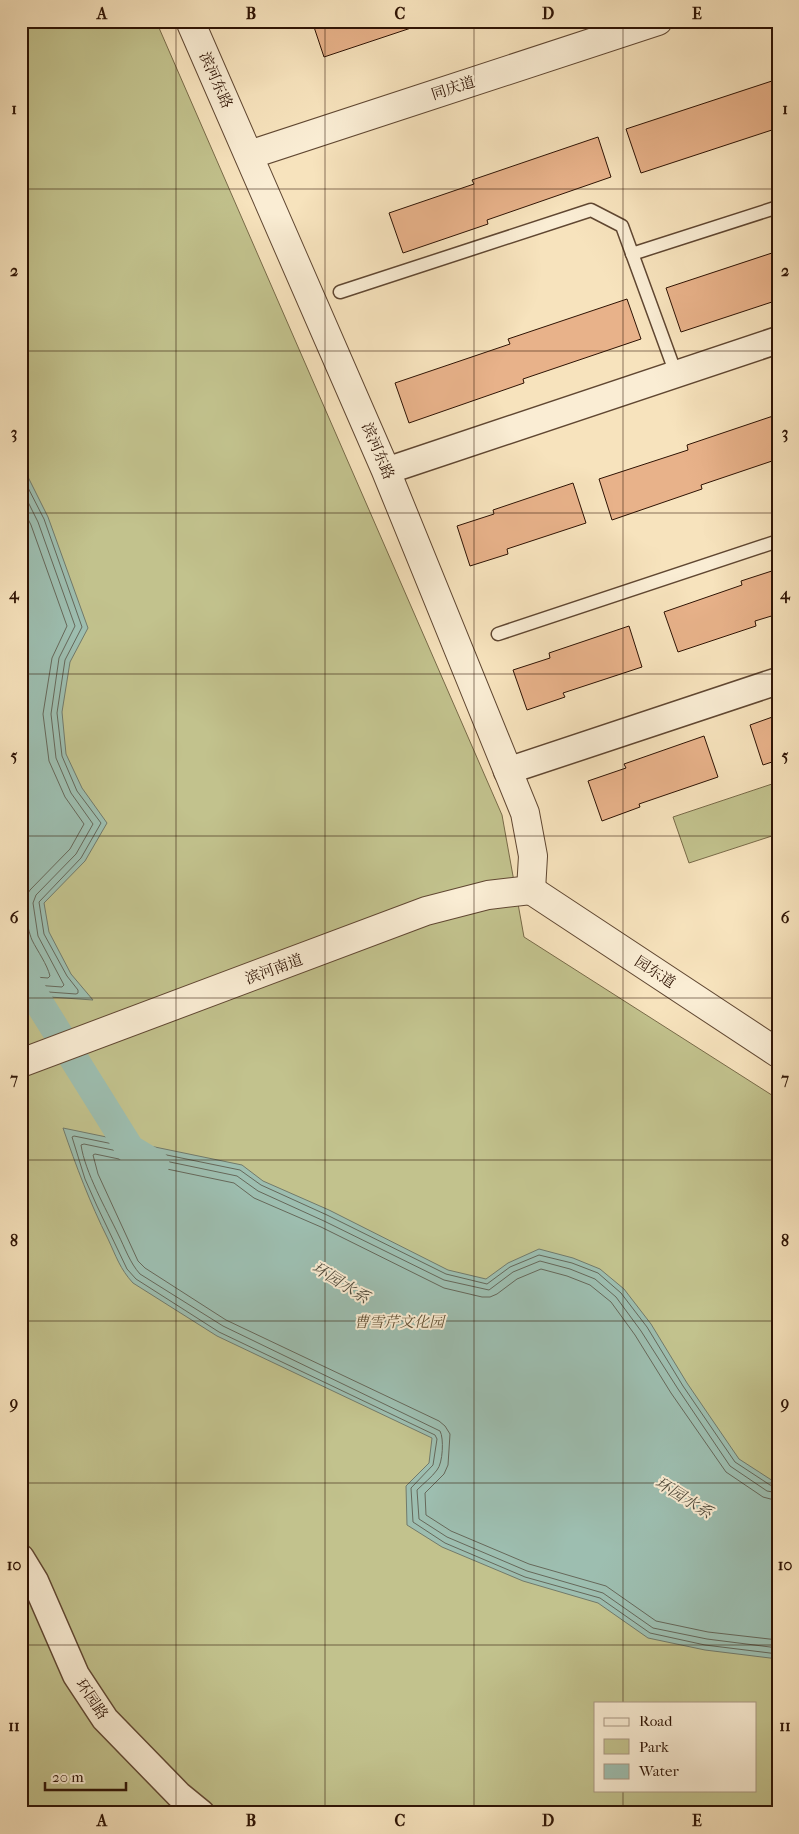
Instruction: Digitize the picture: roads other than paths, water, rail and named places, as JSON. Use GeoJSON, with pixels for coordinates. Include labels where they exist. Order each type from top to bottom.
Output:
{"type":"FeatureCollection","features":[{"type":"Feature","properties":{"kind":"street","name":"滨河东路"},"geometry":{"type":"LineString","coordinates":[[190,21],[386,471],[525,813],[533,856],[531,890]]}},
{"type":"Feature","properties":{"kind":"street","name":"同庆道"},"geometry":{"type":"LineString","coordinates":[[249,155],[658,21]]}},
{"type":"Feature","properties":{"kind":"street"},"geometry":{"type":"LineString","coordinates":[[386,471],[778,340]]}},
{"type":"Feature","properties":{"kind":"street"},"geometry":{"type":"LineString","coordinates":[[507,771],[778,680]]}},
{"type":"Feature","properties":{"kind":"street","name":"滨河南道"},"geometry":{"type":"LineString","coordinates":[[21,1063],[426,911],[488,895],[531,890]]}},
{"type":"Feature","properties":{"kind":"street","name":"园东道"},"geometry":{"type":"LineString","coordinates":[[531,890],[778,1052]]}},
{"type":"Feature","properties":{"kind":"street","name":"环园路"},"geometry":{"type":"LineString","coordinates":[[21,1558],[35,1582],[76,1675],[105,1719],[179,1795],[201,1813]]}},
{"type":"Feature","properties":{"kind":"lane"},"geometry":{"type":"LineString","coordinates":[[632,254],[778,207]]}},
{"type":"Feature","properties":{"kind":"lane"},"geometry":{"type":"LineString","coordinates":[[340,292],[591,210],[622,226],[676,374]]}},
{"type":"Feature","properties":{"kind":"lane"},"geometry":{"type":"LineString","coordinates":[[498,634],[778,541]]}},
{"type":"Feature","properties":{"kind":"water"},"geometry":{"type":"Polygon","coordinates":[[[21,463],[48,517],[88,628],[70,662],[62,712],[66,754],[82,788],[107,823],[85,861],[44,903],[49,932],[71,974],[93,1000],[21,995],[21,463]]]}},
{"type":"Feature","properties":{"kind":"water"},"geometry":{"type":"Polygon","coordinates":[[[63,1128],[242,1165],[263,1181],[329,1210],[448,1270],[486,1279],[508,1263],[539,1249],[573,1258],[600,1269],[624,1289],[651,1324],[687,1383],[739,1459],[773,1481],[778,1482],[778,1659],[705,1650],[648,1638],[598,1603],[523,1581],[442,1547],[407,1525],[406,1486],[429,1463],[432,1438],[217,1336],[133,1283],[119,1262],[95,1212],[63,1128]]]}},
{"type":"Feature","properties":{"kind":"waterway","name":"环园水系"},"geometry":{"type":"LineString","coordinates":[[21,974],[130,1149],[155,1164]]}},
{"type":"Feature","properties":{"kind":"park label","name":"曹雪芹文化园"},"geometry":{"type":"Point","coordinates":[399,1322]}}]}
